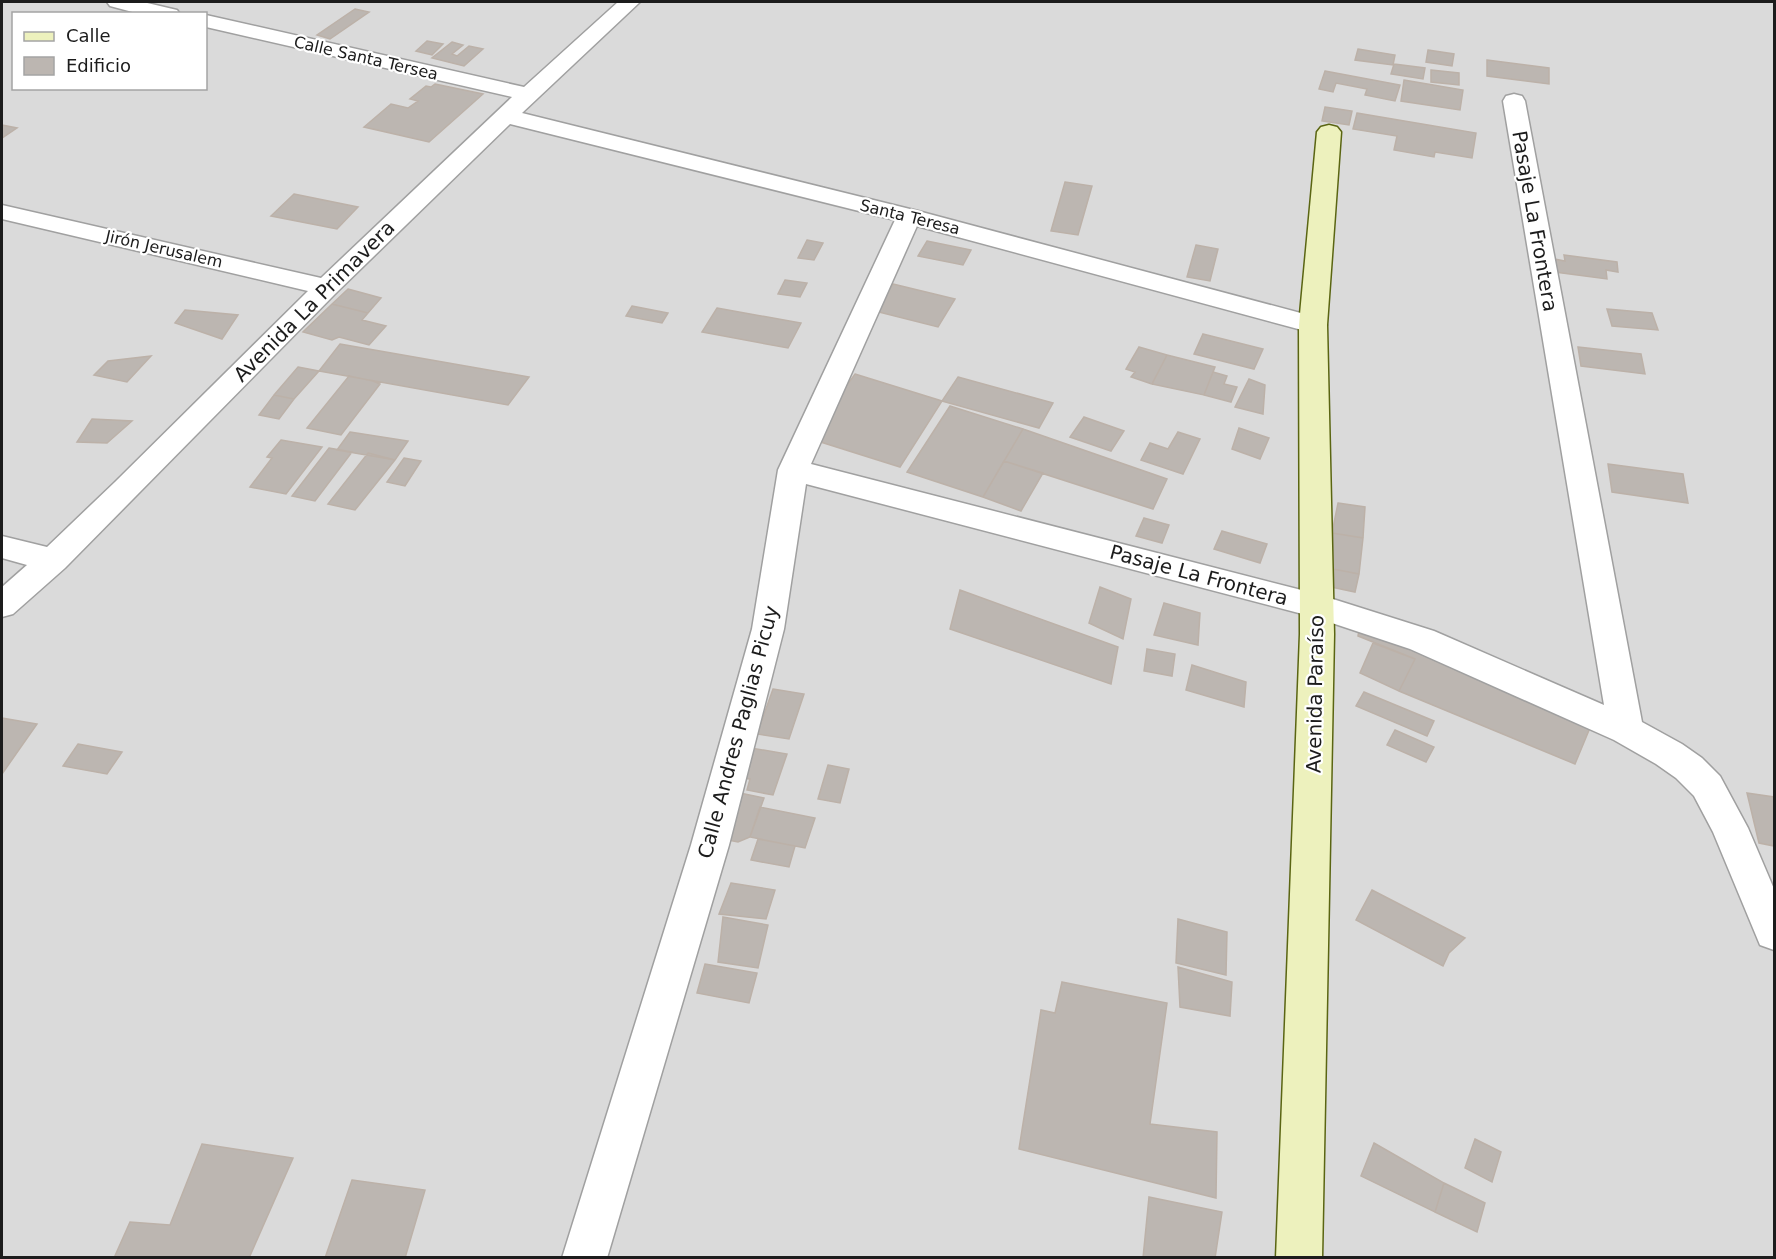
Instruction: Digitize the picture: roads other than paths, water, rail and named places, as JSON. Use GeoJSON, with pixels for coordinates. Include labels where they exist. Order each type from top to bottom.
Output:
{"type":"FeatureCollection","features":[{"type":"Feature","properties":{"kind":"street"},"geometry":{"type":"LineString","coordinates":[[117,2],[161,12]]}},
{"type":"Feature","properties":{"kind":"street","name":"Avenida La Primavera"},"geometry":{"type":"LineString","coordinates":[[2,606],[54,560],[327,287],[504,116],[630,2]]}},
{"type":"Feature","properties":{"kind":"street","name":"Calle Santa Tersea"},"geometry":{"type":"LineString","coordinates":[[207,21],[527,94]]}},
{"type":"Feature","properties":{"kind":"street","name":"Pasaje La Frontera"},"geometry":{"type":"LineString","coordinates":[[1514,101],[1626,730]]}},
{"type":"Feature","properties":{"kind":"street","name":"Santa Teresa"},"geometry":{"type":"LineString","coordinates":[[504,116],[909,216],[1313,325]]}},
{"type":"Feature","properties":{"kind":"street","name":"Avenida Paraíso"},"geometry":{"type":"LineString","coordinates":[[1299,1257],[1317,606],[1313,325],[1329,132]]}},
{"type":"Feature","properties":{"kind":"street","name":"Jirón Jerusalem"},"geometry":{"type":"LineString","coordinates":[[2,212],[327,287]]}},
{"type":"Feature","properties":{"kind":"street","name":"Calle Andres Paglias Picuy"},"geometry":{"type":"LineString","coordinates":[[584,1257],[710,845],[765,640],[793,470],[909,216]]}},
{"type":"Feature","properties":{"kind":"street","name":"Pasaje La Frontera"},"geometry":{"type":"LineString","coordinates":[[793,470],[1317,606],[1422,640],[1626,730],[1669,754],[1689,768],[1707,786],[1730,828],[1774,933]]}},
{"type":"Feature","properties":{"kind":"street"},"geometry":{"type":"LineString","coordinates":[[2,547],[54,560]]}}]}
